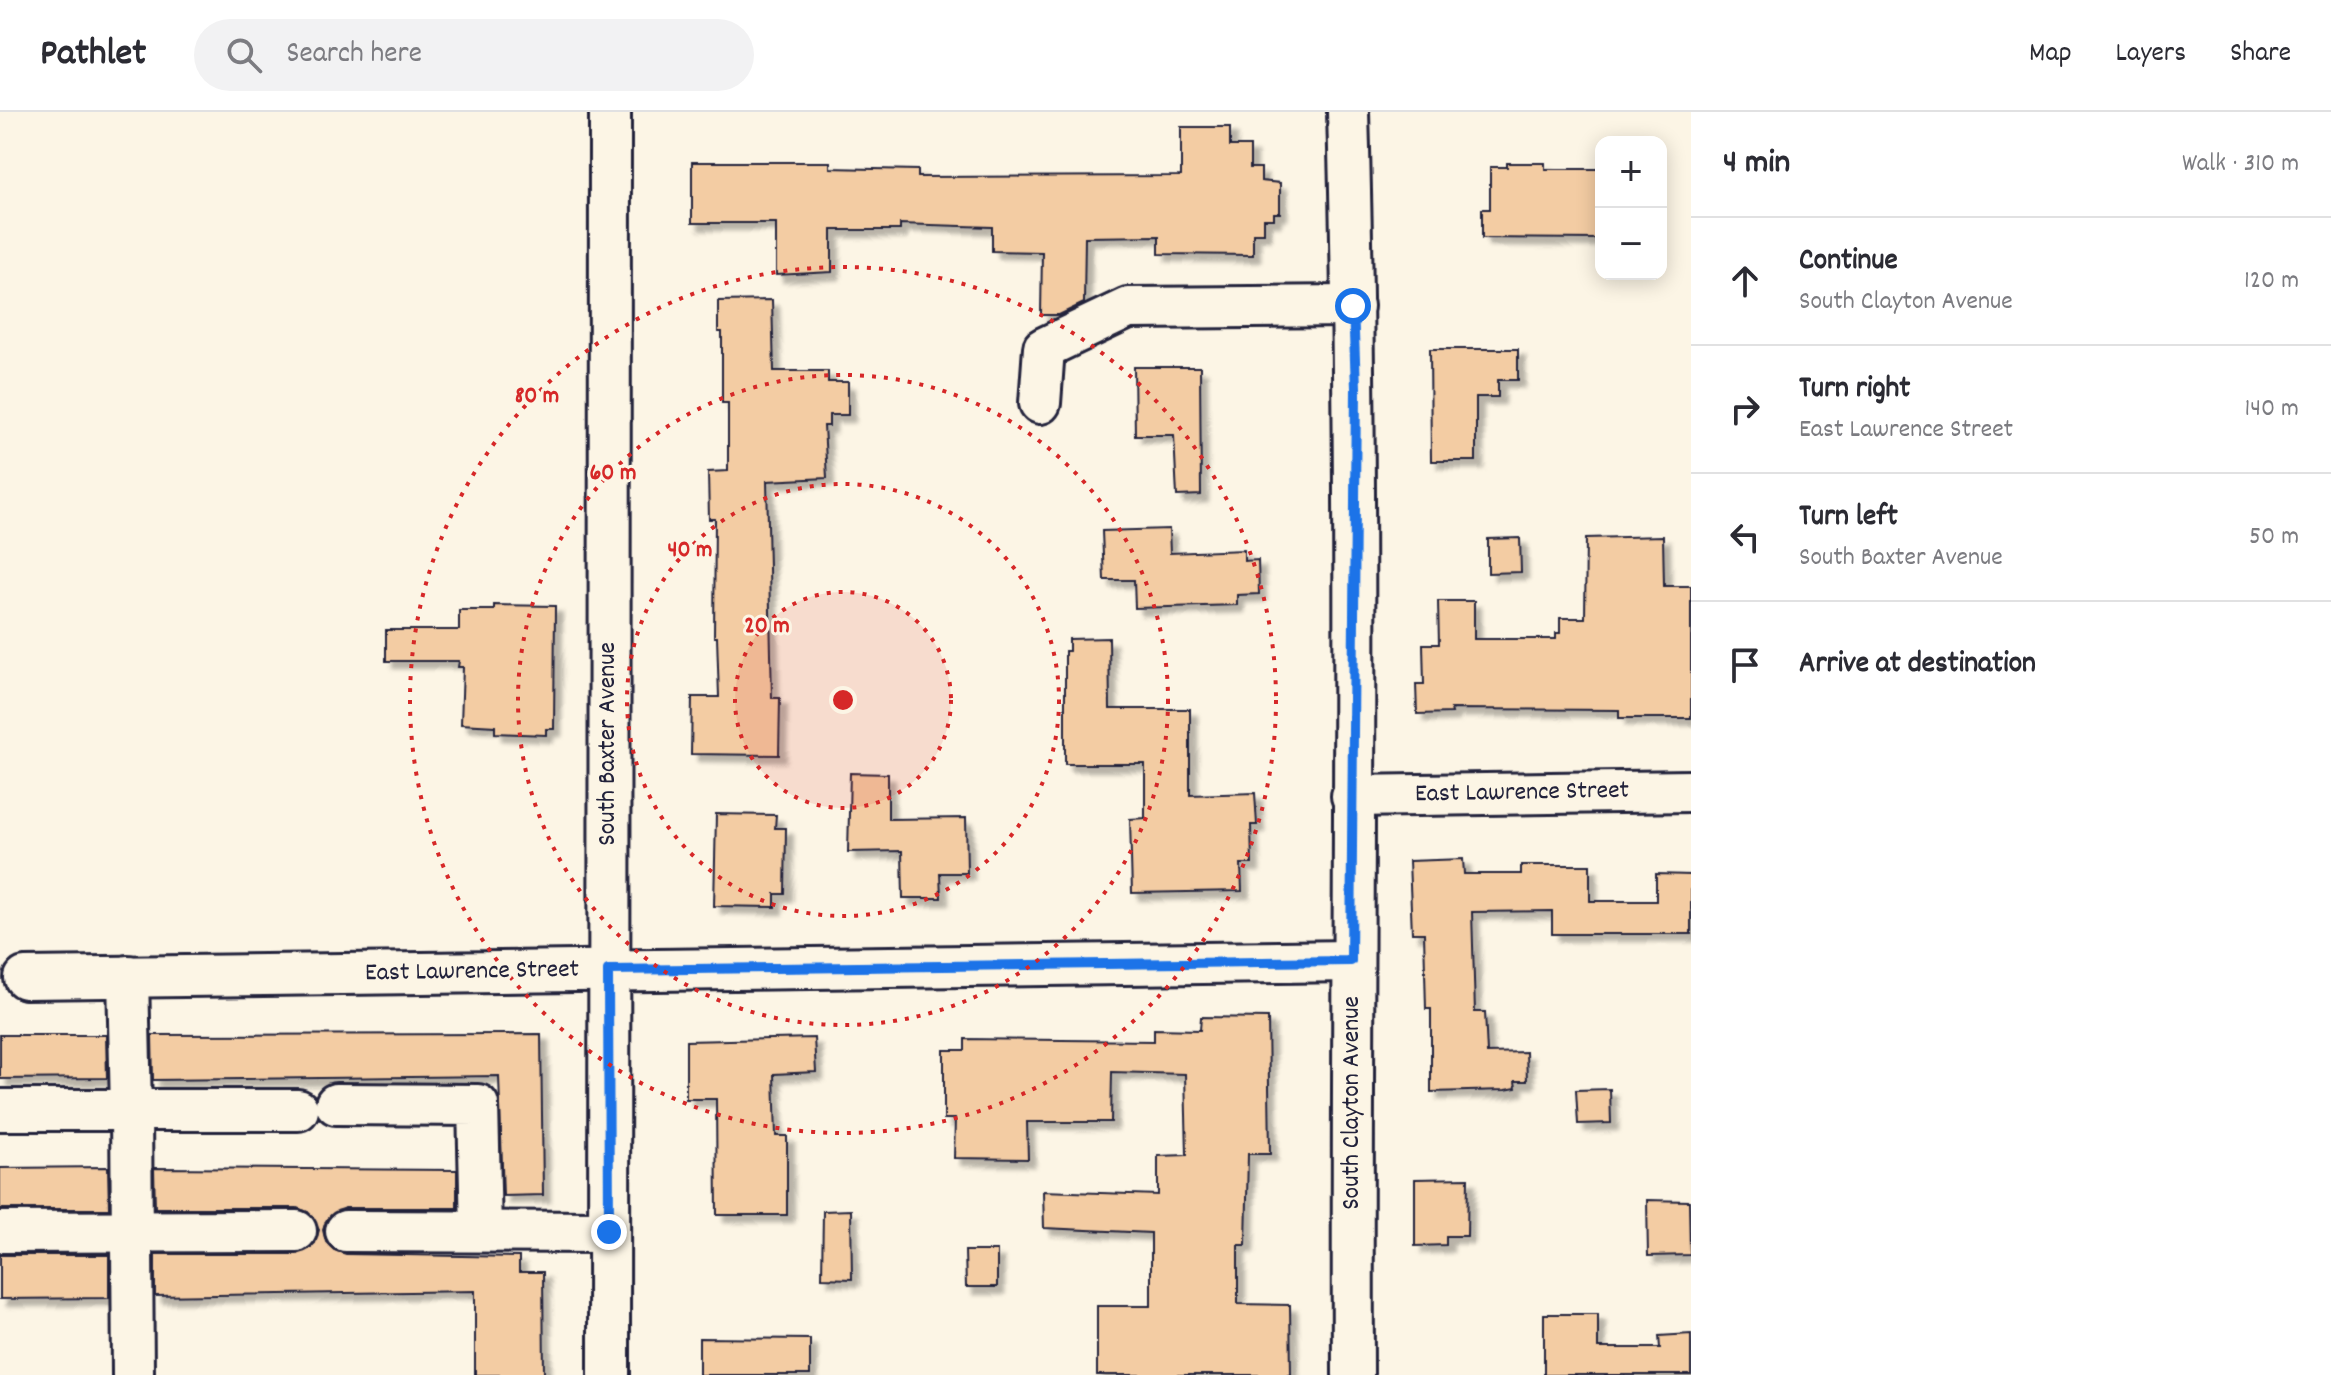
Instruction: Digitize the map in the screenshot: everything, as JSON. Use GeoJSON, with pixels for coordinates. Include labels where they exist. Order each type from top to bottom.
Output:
{"type":"FeatureCollection","features":[{"type":"Feature","properties":{"kind":"street","name":"South Baxter Avenue"},"geometry":{"type":"LineString","coordinates":[[609,1375],[610,112]]}},
{"type":"Feature","properties":{"kind":"street","name":"South Clayton Avenue"},"geometry":{"type":"LineString","coordinates":[[1348,112],[1353,306],[1353,1375]]}},
{"type":"Feature","properties":{"kind":"street"},"geometry":{"type":"LineString","coordinates":[[1040,403],[1044,348],[1128,308],[1353,306]]}},
{"type":"Feature","properties":{"kind":"street","name":"East Lawrence Street"},"geometry":{"type":"LineString","coordinates":[[1352,796],[1691,791]]}},
{"type":"Feature","properties":{"kind":"street","name":"East Lawrence Street"},"geometry":{"type":"LineString","coordinates":[[25,978],[1351,961]]}},
{"type":"Feature","properties":{"kind":"street"},"geometry":{"type":"LineString","coordinates":[[128,976],[133,1375]]}},
{"type":"Feature","properties":{"kind":"street"},"geometry":{"type":"LineString","coordinates":[[0,1110],[478,1105],[481,1231]]}},
{"type":"Feature","properties":{"kind":"street"},"geometry":{"type":"LineString","coordinates":[[0,1232],[296,1231]]}},
{"type":"Feature","properties":{"kind":"street"},"geometry":{"type":"LineString","coordinates":[[346,1231],[609,1232]]}},
{"type":"Feature","properties":{"kind":"building"},"geometry":{"type":"Polygon","coordinates":[[[1181,127],[1230,127],[1230,146],[1250,146],[1250,168],[1261,168],[1261,181],[1280,183],[1280,213],[1274,213],[1274,219],[1264,219],[1264,233],[1253,233],[1253,255],[1159,254],[1159,236],[1085,237],[1084,303],[1059,315],[1041,315],[1042,252],[992,251],[992,227],[900,224],[900,230],[832,230],[832,272],[776,275],[776,223],[692,223],[692,162],[830,162],[830,168],[918,170],[918,177],[1181,176],[1181,127]]]}},
{"type":"Feature","properties":{"kind":"building"},"geometry":{"type":"Polygon","coordinates":[[[1507,163],[1545,163],[1545,169],[1595,169],[1595,239],[1482,238],[1482,209],[1490,209],[1490,167],[1507,167],[1507,163]]]}},
{"type":"Feature","properties":{"kind":"building"},"geometry":{"type":"Polygon","coordinates":[[[772,300],[774,371],[828,371],[828,382],[848,382],[848,415],[829,415],[829,426],[824,426],[827,478],[767,481],[772,698],[780,698],[779,755],[691,754],[692,697],[719,697],[717,637],[714,637],[715,519],[709,519],[708,472],[728,471],[728,403],[722,403],[722,332],[718,332],[718,301],[772,300]]]}},
{"type":"Feature","properties":{"kind":"building"},"geometry":{"type":"Polygon","coordinates":[[[1430,349],[1518,349],[1518,380],[1498,380],[1498,397],[1476,397],[1476,461],[1431,461],[1430,349]]]}},
{"type":"Feature","properties":{"kind":"building"},"geometry":{"type":"Polygon","coordinates":[[[1134,367],[1200,367],[1201,495],[1177,496],[1174,435],[1135,435],[1134,367]]]}},
{"type":"Feature","properties":{"kind":"building"},"geometry":{"type":"Polygon","coordinates":[[[1169,529],[1170,553],[1244,550],[1244,561],[1258,560],[1259,594],[1237,595],[1237,605],[1135,608],[1134,580],[1104,580],[1102,531],[1169,529]]]}},
{"type":"Feature","properties":{"kind":"building"},"geometry":{"type":"Polygon","coordinates":[[[1663,536],[1664,586],[1691,586],[1691,718],[1619,718],[1619,710],[1451,709],[1452,713],[1417,714],[1416,684],[1424,684],[1423,644],[1439,644],[1438,601],[1474,601],[1474,639],[1556,639],[1556,633],[1560,633],[1560,618],[1585,618],[1586,538],[1663,536]]]}},
{"type":"Feature","properties":{"kind":"building"},"geometry":{"type":"Polygon","coordinates":[[[1520,538],[1521,572],[1488,573],[1488,539],[1520,538]]]}},
{"type":"Feature","properties":{"kind":"building"},"geometry":{"type":"Polygon","coordinates":[[[494,605],[555,606],[554,729],[546,729],[546,735],[495,733],[495,726],[461,724],[463,667],[458,667],[459,661],[386,661],[386,630],[459,630],[459,610],[494,610],[494,605]]]}},
{"type":"Feature","properties":{"kind":"building"},"geometry":{"type":"Polygon","coordinates":[[[1109,638],[1110,709],[1190,709],[1190,795],[1255,793],[1257,825],[1251,825],[1252,864],[1241,864],[1242,891],[1132,893],[1130,819],[1145,818],[1145,764],[1065,764],[1065,651],[1069,651],[1069,639],[1109,638]]]}},
{"type":"Feature","properties":{"kind":"building"},"geometry":{"type":"Polygon","coordinates":[[[850,773],[888,774],[888,819],[966,818],[967,873],[940,873],[941,898],[903,898],[902,851],[848,852],[850,773]]]}},
{"type":"Feature","properties":{"kind":"building"},"geometry":{"type":"Polygon","coordinates":[[[716,814],[776,815],[775,828],[786,828],[785,894],[775,894],[775,907],[714,906],[716,814]]]}},
{"type":"Feature","properties":{"kind":"building"},"geometry":{"type":"Polygon","coordinates":[[[1463,859],[1464,874],[1521,874],[1521,865],[1590,865],[1590,901],[1656,901],[1656,874],[1691,875],[1691,934],[1552,934],[1552,911],[1472,912],[1475,1012],[1485,1012],[1487,1053],[1526,1052],[1527,1081],[1515,1081],[1516,1088],[1505,1090],[1431,1092],[1431,1009],[1426,1009],[1424,933],[1412,933],[1409,861],[1463,859]]]}},
{"type":"Feature","properties":{"kind":"building"},"geometry":{"type":"Polygon","coordinates":[[[1201,1017],[1268,1018],[1270,1154],[1248,1154],[1246,1245],[1238,1245],[1238,1304],[1290,1305],[1291,1375],[1097,1375],[1097,1306],[1151,1306],[1151,1233],[1044,1228],[1043,1191],[1158,1195],[1158,1156],[1187,1155],[1185,1074],[1112,1072],[1111,1122],[1027,1122],[1028,1159],[954,1158],[955,1119],[944,1119],[944,1050],[965,1050],[965,1039],[1154,1041],[1154,1029],[1200,1030],[1201,1017]]]}},
{"type":"Feature","properties":{"kind":"building"},"geometry":{"type":"Polygon","coordinates":[[[541,1034],[543,1195],[503,1196],[499,1076],[153,1080],[152,1035],[541,1034]]]}},
{"type":"Feature","properties":{"kind":"building"},"geometry":{"type":"Polygon","coordinates":[[[0,1035],[106,1035],[107,1078],[0,1079],[0,1035]]]}},
{"type":"Feature","properties":{"kind":"building"},"geometry":{"type":"Polygon","coordinates":[[[814,1038],[816,1072],[774,1074],[776,1136],[787,1136],[787,1215],[717,1215],[716,1099],[686,1099],[686,1041],[814,1038]]]}},
{"type":"Feature","properties":{"kind":"building"},"geometry":{"type":"Polygon","coordinates":[[[1610,1089],[1611,1123],[1578,1124],[1576,1090],[1610,1089]]]}},
{"type":"Feature","properties":{"kind":"building"},"geometry":{"type":"Polygon","coordinates":[[[108,1167],[109,1209],[0,1209],[0,1168],[108,1167]]]}},
{"type":"Feature","properties":{"kind":"building"},"geometry":{"type":"Polygon","coordinates":[[[154,1168],[457,1170],[457,1208],[345,1208],[327,1219],[323,1230],[326,1242],[334,1250],[346,1254],[519,1257],[519,1272],[543,1272],[544,1375],[475,1375],[475,1291],[155,1296],[155,1254],[297,1254],[315,1243],[319,1230],[308,1212],[297,1208],[155,1208],[154,1168]]]}},
{"type":"Feature","properties":{"kind":"building"},"geometry":{"type":"Polygon","coordinates":[[[1468,1178],[1467,1236],[1446,1236],[1446,1245],[1415,1246],[1415,1179],[1468,1178]]]}},
{"type":"Feature","properties":{"kind":"building"},"geometry":{"type":"Polygon","coordinates":[[[1647,1200],[1689,1201],[1690,1255],[1648,1256],[1647,1200]]]}},
{"type":"Feature","properties":{"kind":"building"},"geometry":{"type":"Polygon","coordinates":[[[851,1210],[852,1279],[822,1278],[823,1211],[851,1210]]]}},
{"type":"Feature","properties":{"kind":"building"},"geometry":{"type":"Polygon","coordinates":[[[965,1251],[997,1251],[997,1287],[966,1287],[965,1251]]]}},
{"type":"Feature","properties":{"kind":"building"},"geometry":{"type":"Polygon","coordinates":[[[0,1255],[109,1255],[109,1298],[0,1299],[0,1255]]]}},
{"type":"Feature","properties":{"kind":"building"},"geometry":{"type":"Polygon","coordinates":[[[1544,1314],[1598,1314],[1598,1348],[1660,1348],[1659,1336],[1691,1334],[1691,1375],[1544,1375],[1544,1314]]]}},
{"type":"Feature","properties":{"kind":"building"},"geometry":{"type":"Polygon","coordinates":[[[699,1338],[810,1339],[810,1375],[699,1375],[699,1338]]]}},
{"type":"Feature","properties":{"kind":"route"},"geometry":{"type":"LineString","coordinates":[[609,1232],[608,970],[1351,961],[1356,388],[1353,306]]}}]}
